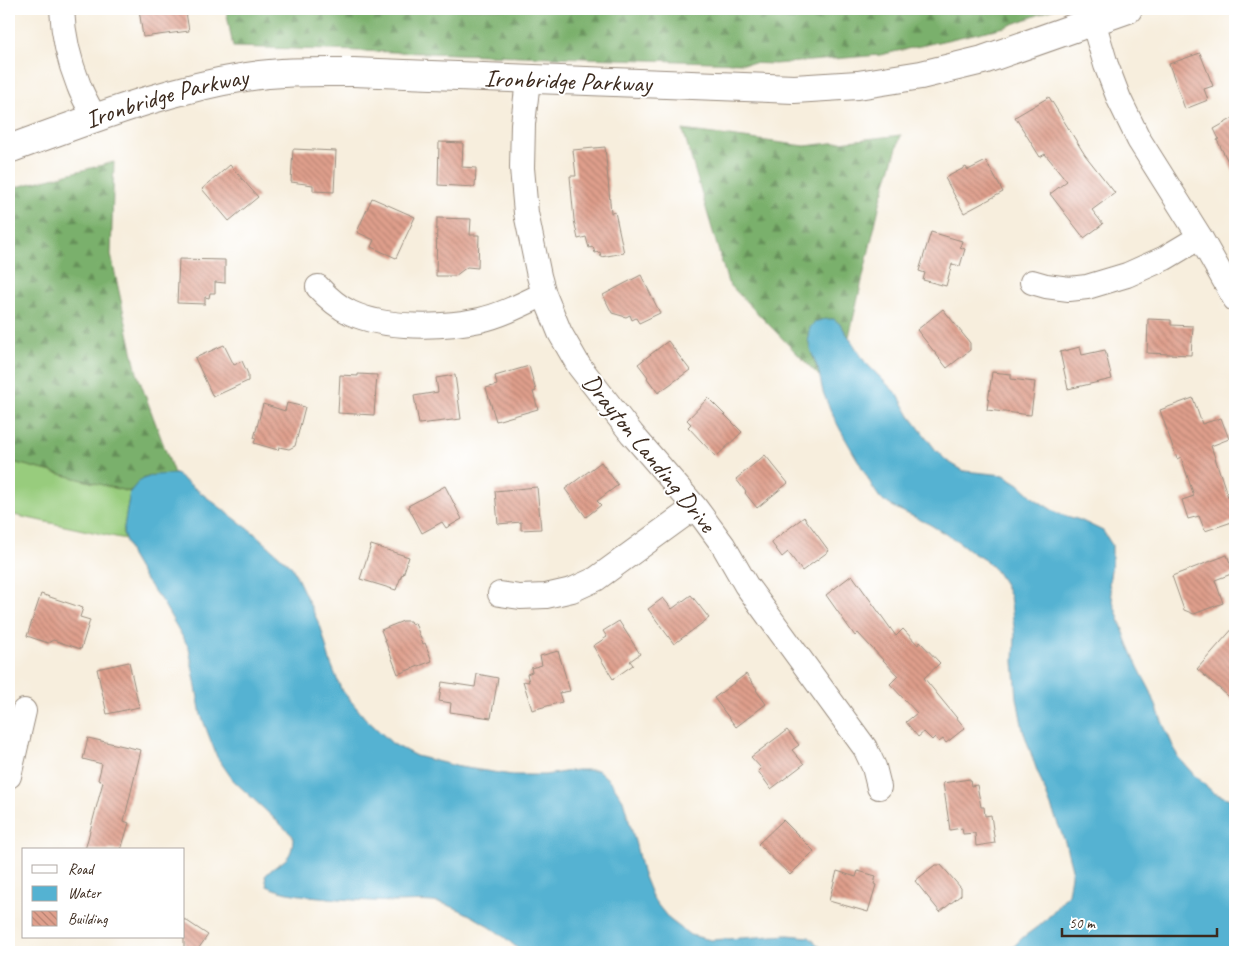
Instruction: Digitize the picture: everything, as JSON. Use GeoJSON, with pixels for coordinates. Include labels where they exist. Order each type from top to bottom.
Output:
{"type":"FeatureCollection","features":[{"type":"Feature","properties":{"kind":"street"},"geometry":{"type":"LineString","coordinates":[[62,9],[68,54],[79,87],[95,118]]}},
{"type":"Feature","properties":{"kind":"street","name":"Ironbridge Parkway"},"geometry":{"type":"LineString","coordinates":[[9,149],[115,110],[197,86],[248,76],[292,72],[353,72],[794,89],[858,85],[921,75],[983,60],[1128,9]]}},
{"type":"Feature","properties":{"kind":"street"},"geometry":{"type":"LineString","coordinates":[[1094,21],[1109,74],[1139,140],[1200,237],[1235,299]]}},
{"type":"Feature","properties":{"kind":"street","name":"Drayton Landing Drive"},"geometry":{"type":"LineString","coordinates":[[528,80],[523,124],[522,168],[526,213],[544,294],[560,333],[579,366],[632,434],[695,507],[722,545],[746,585],[865,748],[874,767],[879,787]]}},
{"type":"Feature","properties":{"kind":"street"},"geometry":{"type":"LineString","coordinates":[[1032,282],[1070,289],[1087,287],[1127,275],[1165,258],[1200,237]]}},
{"type":"Feature","properties":{"kind":"street"},"geometry":{"type":"LineString","coordinates":[[318,287],[336,304],[351,313],[373,320],[413,326],[448,325],[481,320],[513,309],[544,294]]}},
{"type":"Feature","properties":{"kind":"street"},"geometry":{"type":"LineString","coordinates":[[500,594],[520,597],[546,596],[572,590],[596,580],[695,507]]}},
{"type":"Feature","properties":{"kind":"street"},"geometry":{"type":"LineString","coordinates":[[9,776],[24,711]]}},
{"type":"Feature","properties":{"kind":"green space"},"geometry":{"type":"Polygon","coordinates":[[[226,9],[1054,9],[1005,27],[880,55],[775,64],[233,47],[226,9]]]}},
{"type":"Feature","properties":{"kind":"green space"},"geometry":{"type":"Polygon","coordinates":[[[683,130],[805,146],[901,135],[881,199],[849,337],[841,325],[808,337],[820,377],[728,283],[683,130]]]}},
{"type":"Feature","properties":{"kind":"green space"},"geometry":{"type":"Polygon","coordinates":[[[114,162],[111,255],[137,373],[175,476],[150,476],[140,481],[130,492],[9,461],[9,189],[114,162]]]}},
{"type":"Feature","properties":{"kind":"green space"},"geometry":{"type":"Polygon","coordinates":[[[9,461],[130,492],[123,533],[125,539],[9,514],[9,461]]]}},
{"type":"Feature","properties":{"kind":"water"},"geometry":{"type":"Polygon","coordinates":[[[834,319],[841,325],[865,362],[898,395],[910,416],[935,449],[947,461],[964,471],[1004,475],[1057,513],[1080,520],[1103,531],[1112,545],[1109,584],[1114,605],[1127,641],[1178,757],[1214,793],[1235,801],[1235,952],[1008,952],[1022,938],[1045,921],[1068,894],[1072,869],[1065,842],[1023,730],[1017,698],[1014,661],[1015,635],[1010,596],[996,571],[986,561],[929,524],[893,507],[880,498],[873,488],[828,405],[809,344],[808,333],[812,325],[820,320],[834,319]]]}},
{"type":"Feature","properties":{"kind":"water"},"geometry":{"type":"Polygon","coordinates":[[[176,474],[254,533],[292,567],[321,628],[330,661],[341,689],[365,718],[393,744],[416,756],[460,767],[512,775],[545,775],[577,770],[598,770],[611,782],[623,800],[642,872],[653,899],[669,919],[690,935],[711,940],[788,935],[809,937],[826,952],[521,952],[485,924],[454,907],[444,904],[328,898],[292,894],[267,886],[265,876],[285,860],[291,852],[293,836],[233,780],[217,757],[201,715],[189,648],[163,603],[144,578],[131,556],[123,533],[130,492],[140,480],[154,475],[176,474]]]}},
{"type":"Feature","properties":{"kind":"building"},"geometry":{"type":"Polygon","coordinates":[[[139,9],[179,9],[180,13],[186,12],[189,31],[143,37],[139,9]]]}},
{"type":"Feature","properties":{"kind":"building"},"geometry":{"type":"Polygon","coordinates":[[[1200,53],[1213,86],[1204,89],[1208,100],[1185,109],[1169,64],[1200,53]]]}},
{"type":"Feature","properties":{"kind":"building"},"geometry":{"type":"Polygon","coordinates":[[[1049,97],[1085,155],[1115,193],[1092,210],[1103,224],[1084,238],[1050,194],[1067,181],[1045,154],[1040,157],[1015,117],[1049,97]]]}},
{"type":"Feature","properties":{"kind":"building"},"geometry":{"type":"Polygon","coordinates":[[[1235,117],[1235,175],[1217,140],[1219,139],[1214,129],[1235,117]]]}},
{"type":"Feature","properties":{"kind":"building"},"geometry":{"type":"Polygon","coordinates":[[[439,142],[463,143],[462,167],[476,168],[475,187],[438,185],[439,142]]]}},
{"type":"Feature","properties":{"kind":"building"},"geometry":{"type":"Polygon","coordinates":[[[605,147],[611,213],[615,212],[624,253],[601,257],[600,252],[595,253],[593,247],[589,248],[586,237],[578,239],[574,220],[570,176],[576,176],[573,150],[605,147]]]}},
{"type":"Feature","properties":{"kind":"building"},"geometry":{"type":"Polygon","coordinates":[[[293,149],[336,151],[334,192],[313,191],[313,185],[291,182],[293,149]]]}},
{"type":"Feature","properties":{"kind":"building"},"geometry":{"type":"Polygon","coordinates":[[[986,161],[1003,192],[964,213],[945,178],[966,167],[968,170],[986,161]]]}},
{"type":"Feature","properties":{"kind":"building"},"geometry":{"type":"Polygon","coordinates":[[[230,165],[258,197],[229,221],[202,189],[230,165]]]}},
{"type":"Feature","properties":{"kind":"building"},"geometry":{"type":"Polygon","coordinates":[[[372,198],[415,217],[396,258],[371,247],[374,240],[357,232],[372,198]]]}},
{"type":"Feature","properties":{"kind":"building"},"geometry":{"type":"Polygon","coordinates":[[[437,218],[471,219],[470,235],[479,235],[478,268],[467,267],[455,276],[436,276],[437,218]]]}},
{"type":"Feature","properties":{"kind":"building"},"geometry":{"type":"Polygon","coordinates":[[[931,232],[962,241],[960,247],[965,249],[960,266],[952,264],[946,286],[923,280],[925,273],[919,271],[931,232]]]}},
{"type":"Feature","properties":{"kind":"building"},"geometry":{"type":"Polygon","coordinates":[[[179,259],[225,260],[225,283],[215,282],[215,293],[210,293],[209,298],[205,297],[205,304],[177,303],[179,259]]]}},
{"type":"Feature","properties":{"kind":"building"},"geometry":{"type":"Polygon","coordinates":[[[641,275],[660,313],[639,323],[636,318],[632,320],[630,315],[626,317],[612,313],[603,295],[641,275]]]}},
{"type":"Feature","properties":{"kind":"building"},"geometry":{"type":"Polygon","coordinates":[[[943,309],[970,343],[970,350],[947,368],[917,330],[943,309]]]}},
{"type":"Feature","properties":{"kind":"building"},"geometry":{"type":"Polygon","coordinates":[[[1148,319],[1171,320],[1171,325],[1193,326],[1191,355],[1147,353],[1148,319]]]}},
{"type":"Feature","properties":{"kind":"building"},"geometry":{"type":"Polygon","coordinates":[[[668,341],[690,370],[658,393],[638,364],[668,341]]]}},
{"type":"Feature","properties":{"kind":"building"},"geometry":{"type":"Polygon","coordinates":[[[224,345],[234,365],[242,361],[248,374],[248,381],[213,397],[195,358],[224,345]]]}},
{"type":"Feature","properties":{"kind":"building"},"geometry":{"type":"Polygon","coordinates":[[[1080,347],[1082,355],[1105,350],[1112,379],[1068,389],[1060,352],[1080,347]]]}},
{"type":"Feature","properties":{"kind":"building"},"geometry":{"type":"Polygon","coordinates":[[[529,366],[536,391],[533,392],[538,409],[496,421],[486,388],[497,385],[495,376],[529,366]]]}},
{"type":"Feature","properties":{"kind":"building"},"geometry":{"type":"Polygon","coordinates":[[[992,372],[1011,374],[1011,379],[1035,382],[1031,415],[987,410],[992,372]]]}},
{"type":"Feature","properties":{"kind":"building"},"geometry":{"type":"Polygon","coordinates":[[[358,374],[377,375],[374,415],[338,413],[340,375],[358,376],[358,374]]]}},
{"type":"Feature","properties":{"kind":"building"},"geometry":{"type":"Polygon","coordinates":[[[455,375],[461,419],[419,424],[414,396],[438,392],[436,378],[455,375]]]}},
{"type":"Feature","properties":{"kind":"building"},"geometry":{"type":"Polygon","coordinates":[[[708,398],[742,432],[716,457],[688,427],[691,424],[687,420],[708,398]]]}},
{"type":"Feature","properties":{"kind":"building"},"geometry":{"type":"Polygon","coordinates":[[[1193,398],[1202,424],[1221,418],[1229,439],[1211,446],[1228,497],[1235,495],[1235,521],[1205,531],[1199,516],[1188,519],[1182,500],[1194,496],[1181,457],[1177,459],[1160,410],[1193,398]]]}},
{"type":"Feature","properties":{"kind":"building"},"geometry":{"type":"Polygon","coordinates":[[[287,403],[305,407],[295,446],[289,449],[279,447],[278,450],[254,443],[263,404],[285,411],[287,403]]]}},
{"type":"Feature","properties":{"kind":"building"},"geometry":{"type":"Polygon","coordinates":[[[765,455],[788,483],[757,508],[736,479],[765,455]]]}},
{"type":"Feature","properties":{"kind":"building"},"geometry":{"type":"Polygon","coordinates":[[[601,462],[618,485],[597,501],[601,505],[586,517],[565,489],[601,462]]]}},
{"type":"Feature","properties":{"kind":"building"},"geometry":{"type":"Polygon","coordinates":[[[445,486],[462,519],[446,528],[442,522],[422,533],[408,506],[445,486]]]}},
{"type":"Feature","properties":{"kind":"building"},"geometry":{"type":"Polygon","coordinates":[[[537,487],[541,529],[521,530],[521,522],[498,524],[495,491],[537,487]]]}},
{"type":"Feature","properties":{"kind":"building"},"geometry":{"type":"Polygon","coordinates":[[[804,517],[829,551],[802,571],[788,552],[782,557],[771,542],[804,517]]]}},
{"type":"Feature","properties":{"kind":"building"},"geometry":{"type":"Polygon","coordinates":[[[371,545],[409,557],[396,590],[360,579],[371,545]]]}},
{"type":"Feature","properties":{"kind":"building"},"geometry":{"type":"Polygon","coordinates":[[[1227,555],[1234,573],[1215,580],[1223,603],[1194,614],[1184,610],[1172,576],[1227,555]]]}},
{"type":"Feature","properties":{"kind":"building"},"geometry":{"type":"Polygon","coordinates":[[[852,575],[896,636],[903,629],[918,645],[920,642],[940,663],[924,678],[965,728],[946,743],[943,739],[939,742],[935,737],[932,740],[924,732],[918,737],[906,722],[917,713],[890,684],[898,676],[858,633],[855,636],[826,595],[852,575]]]}},
{"type":"Feature","properties":{"kind":"building"},"geometry":{"type":"Polygon","coordinates":[[[41,594],[83,608],[80,617],[90,620],[81,649],[53,640],[48,643],[27,636],[41,594]]]}},
{"type":"Feature","properties":{"kind":"building"},"geometry":{"type":"Polygon","coordinates":[[[691,595],[709,618],[674,644],[648,609],[663,598],[672,609],[691,595]]]}},
{"type":"Feature","properties":{"kind":"building"},"geometry":{"type":"Polygon","coordinates":[[[403,621],[410,621],[411,624],[415,623],[432,661],[398,674],[381,630],[403,621]]]}},
{"type":"Feature","properties":{"kind":"building"},"geometry":{"type":"Polygon","coordinates":[[[619,621],[640,654],[630,661],[633,665],[613,679],[593,646],[607,637],[603,631],[619,621]]]}},
{"type":"Feature","properties":{"kind":"building"},"geometry":{"type":"Polygon","coordinates":[[[1235,626],[1235,702],[1197,669],[1235,626]]]}},
{"type":"Feature","properties":{"kind":"building"},"geometry":{"type":"Polygon","coordinates":[[[558,651],[570,691],[559,693],[562,702],[532,710],[523,681],[529,682],[527,674],[532,672],[531,668],[542,665],[540,656],[558,651]]]}},
{"type":"Feature","properties":{"kind":"building"},"geometry":{"type":"Polygon","coordinates":[[[129,662],[139,707],[107,714],[97,669],[129,662]]]}},
{"type":"Feature","properties":{"kind":"building"},"geometry":{"type":"Polygon","coordinates":[[[477,674],[498,678],[491,718],[450,712],[451,703],[439,701],[442,682],[475,687],[477,674]]]}},
{"type":"Feature","properties":{"kind":"building"},"geometry":{"type":"Polygon","coordinates":[[[746,674],[766,704],[736,727],[714,698],[746,674]]]}},
{"type":"Feature","properties":{"kind":"building"},"geometry":{"type":"Polygon","coordinates":[[[787,730],[799,745],[792,750],[804,764],[771,789],[758,771],[761,768],[751,757],[787,730]]]}},
{"type":"Feature","properties":{"kind":"building"},"geometry":{"type":"Polygon","coordinates":[[[88,738],[141,750],[124,821],[129,823],[122,848],[86,848],[103,782],[98,780],[102,764],[83,759],[88,738]]]}},
{"type":"Feature","properties":{"kind":"building"},"geometry":{"type":"Polygon","coordinates":[[[970,779],[971,786],[977,785],[981,807],[984,807],[985,816],[991,815],[995,843],[976,846],[975,833],[963,834],[962,828],[950,830],[943,783],[970,779]]]}},
{"type":"Feature","properties":{"kind":"building"},"geometry":{"type":"Polygon","coordinates":[[[783,820],[814,851],[790,875],[758,844],[783,820]]]}},
{"type":"Feature","properties":{"kind":"building"},"geometry":{"type":"Polygon","coordinates":[[[935,865],[941,865],[961,888],[961,895],[940,912],[915,881],[935,865]]]}},
{"type":"Feature","properties":{"kind":"building"},"geometry":{"type":"Polygon","coordinates":[[[837,871],[856,877],[858,871],[876,876],[874,884],[876,885],[868,912],[829,901],[837,871]]]}},
{"type":"Feature","properties":{"kind":"building"},"geometry":{"type":"Polygon","coordinates":[[[185,920],[208,935],[196,952],[184,952],[185,920]]]}}]}
